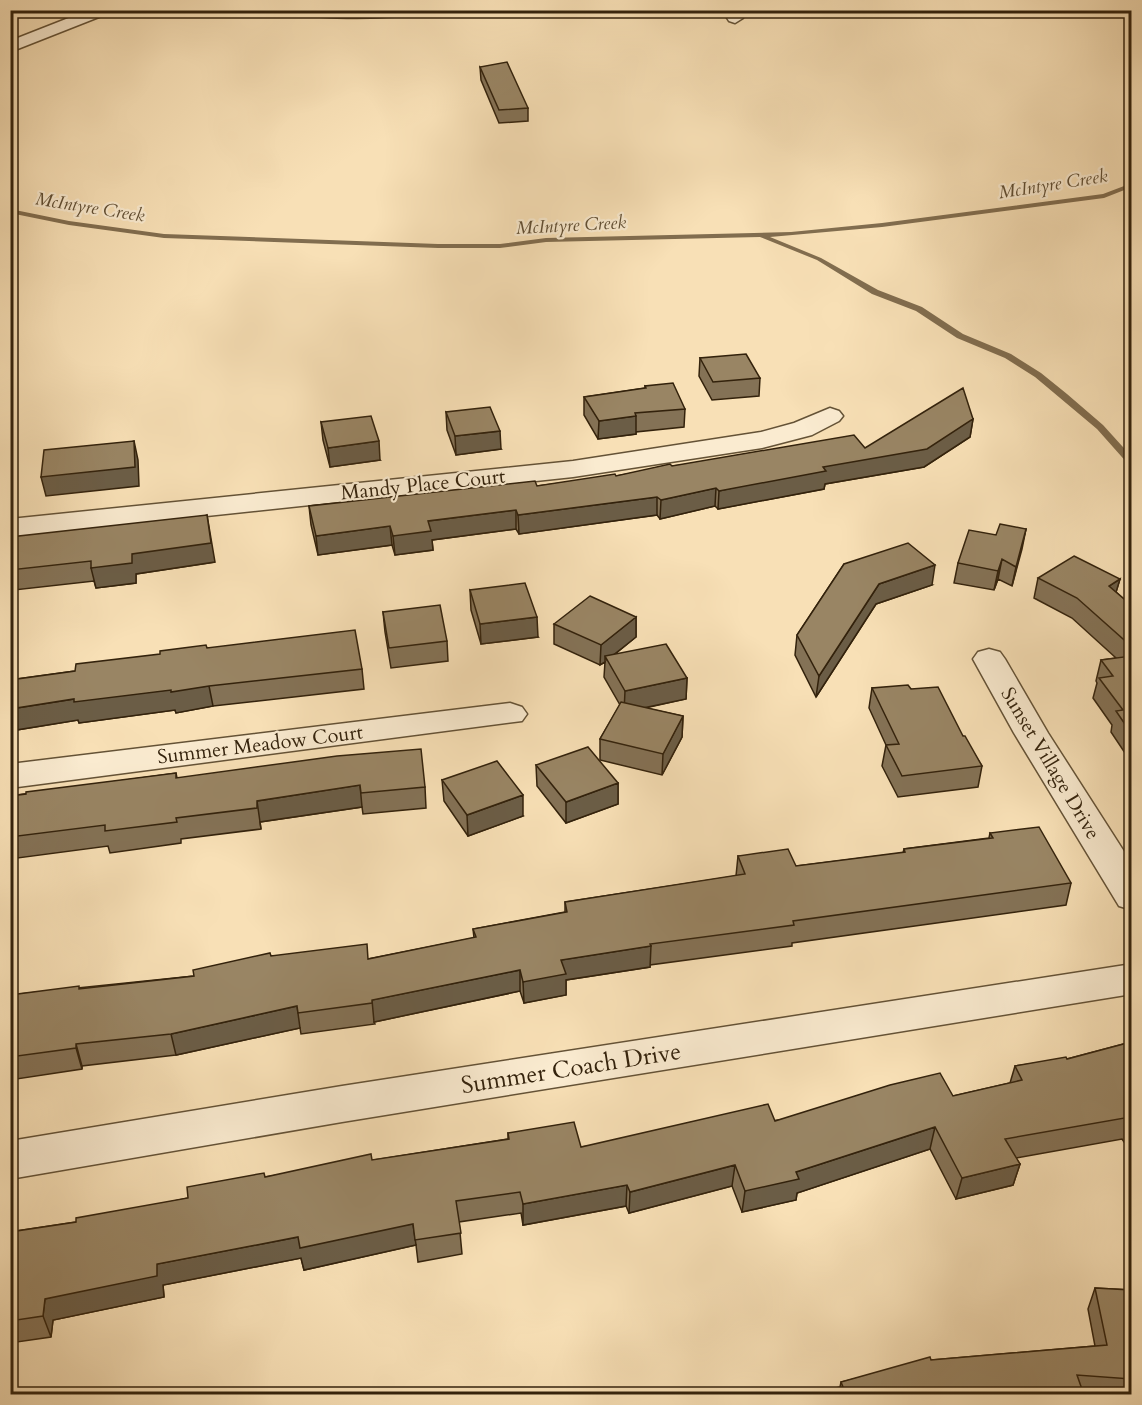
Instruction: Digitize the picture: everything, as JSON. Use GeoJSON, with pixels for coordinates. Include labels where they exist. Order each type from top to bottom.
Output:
{"type":"FeatureCollection","features":[{"type":"Feature","properties":{"kind":"street"},"geometry":{"type":"LineString","coordinates":[[10,47],[104,10]]}},
{"type":"Feature","properties":{"kind":"street"},"geometry":{"type":"LineString","coordinates":[[303,10],[347,14],[424,10]]}},
{"type":"Feature","properties":{"kind":"street","name":"Mandy Place Court"},"geometry":{"type":"LineString","coordinates":[[10,528],[573,469],[762,440],[804,429],[830,416]]}},
{"type":"Feature","properties":{"kind":"street","name":"Sunset Village Drive"},"geometry":{"type":"LineString","coordinates":[[989,659],[1031,733],[1131,896]]}},
{"type":"Feature","properties":{"kind":"street","name":"Summer Meadow Court"},"geometry":{"type":"LineString","coordinates":[[10,776],[510,714]]}},
{"type":"Feature","properties":{"kind":"street","name":"Summer Coach Drive"},"geometry":{"type":"LineString","coordinates":[[10,1160],[354,1102],[1131,980]]}},
{"type":"Feature","properties":{"kind":"building"},"geometry":{"type":"Polygon","coordinates":[[[507,62],[528,108],[499,110],[480,67],[507,62]]]}},
{"type":"Feature","properties":{"kind":"building"},"geometry":{"type":"Polygon","coordinates":[[[746,354],[760,378],[713,382],[700,358],[746,354]]]}},
{"type":"Feature","properties":{"kind":"building"},"geometry":{"type":"Polygon","coordinates":[[[673,383],[685,409],[635,413],[636,416],[599,421],[584,397],[646,388],[645,386],[673,383]]]}},
{"type":"Feature","properties":{"kind":"building"},"geometry":{"type":"Polygon","coordinates":[[[963,388],[973,419],[927,449],[823,467],[826,471],[719,491],[716,488],[661,500],[657,497],[518,515],[516,510],[428,521],[431,531],[393,536],[390,526],[316,536],[309,506],[535,481],[537,486],[615,474],[616,476],[670,464],[672,466],[854,435],[865,448],[963,388]]]}},
{"type":"Feature","properties":{"kind":"building"},"geometry":{"type":"Polygon","coordinates":[[[490,407],[500,431],[455,436],[446,412],[490,407]]]}},
{"type":"Feature","properties":{"kind":"building"},"geometry":{"type":"Polygon","coordinates":[[[371,416],[379,441],[328,448],[321,422],[371,416]]]}},
{"type":"Feature","properties":{"kind":"building"},"geometry":{"type":"Polygon","coordinates":[[[134,441],[135,467],[41,477],[44,450],[134,441]]]}},
{"type":"Feature","properties":{"kind":"building"},"geometry":{"type":"Polygon","coordinates":[[[207,515],[211,543],[132,554],[132,563],[91,568],[91,561],[10,570],[10,537],[207,515]]]}},
{"type":"Feature","properties":{"kind":"building"},"geometry":{"type":"Polygon","coordinates":[[[1000,524],[1026,529],[1016,567],[1002,559],[998,571],[958,563],[969,530],[996,535],[1000,524]]]}},
{"type":"Feature","properties":{"kind":"building"},"geometry":{"type":"Polygon","coordinates":[[[908,543],[935,565],[879,584],[819,676],[797,635],[844,564],[908,543]]]}},
{"type":"Feature","properties":{"kind":"building"},"geometry":{"type":"Polygon","coordinates":[[[1074,556],[1120,579],[1109,586],[1131,605],[1131,646],[1077,598],[1038,578],[1074,556]]]}},
{"type":"Feature","properties":{"kind":"building"},"geometry":{"type":"Polygon","coordinates":[[[525,583],[537,617],[480,624],[470,590],[525,583]]]}},
{"type":"Feature","properties":{"kind":"building"},"geometry":{"type":"Polygon","coordinates":[[[590,596],[636,617],[601,645],[554,624],[590,596]]]}},
{"type":"Feature","properties":{"kind":"building"},"geometry":{"type":"Polygon","coordinates":[[[440,605],[447,641],[389,648],[383,612],[440,605]]]}},
{"type":"Feature","properties":{"kind":"building"},"geometry":{"type":"Polygon","coordinates":[[[355,630],[362,669],[171,692],[171,690],[74,702],[74,699],[10,709],[10,680],[75,671],[76,664],[160,654],[160,651],[206,645],[207,648],[355,630]]]}},
{"type":"Feature","properties":{"kind":"building"},"geometry":{"type":"Polygon","coordinates":[[[666,644],[687,678],[625,691],[605,656],[666,644]]]}},
{"type":"Feature","properties":{"kind":"building"},"geometry":{"type":"Polygon","coordinates":[[[1131,656],[1131,733],[1116,711],[1123,710],[1099,678],[1113,676],[1101,660],[1131,656]]]}},
{"type":"Feature","properties":{"kind":"building"},"geometry":{"type":"Polygon","coordinates":[[[908,685],[911,689],[938,687],[963,736],[982,766],[902,776],[886,745],[899,744],[872,688],[908,685]]]}},
{"type":"Feature","properties":{"kind":"building"},"geometry":{"type":"Polygon","coordinates":[[[621,702],[683,716],[663,754],[600,739],[621,702]]]}},
{"type":"Feature","properties":{"kind":"building"},"geometry":{"type":"Polygon","coordinates":[[[588,747],[618,783],[566,802],[536,765],[588,747]]]}},
{"type":"Feature","properties":{"kind":"building"},"geometry":{"type":"Polygon","coordinates":[[[421,749],[425,787],[361,793],[360,785],[257,801],[257,808],[176,818],[177,822],[105,831],[105,825],[10,837],[10,796],[26,794],[26,792],[176,773],[176,778],[337,756],[421,749]]]}},
{"type":"Feature","properties":{"kind":"building"},"geometry":{"type":"Polygon","coordinates":[[[497,761],[523,795],[467,815],[442,780],[497,761]]]}},
{"type":"Feature","properties":{"kind":"building"},"geometry":{"type":"Polygon","coordinates":[[[1039,827],[1071,883],[793,921],[794,925],[650,944],[651,946],[561,960],[566,974],[523,982],[520,970],[372,1000],[372,1003],[298,1013],[297,1006],[171,1034],[76,1044],[76,1048],[10,1057],[10,995],[79,986],[79,989],[194,976],[193,970],[270,953],[271,956],[367,944],[368,959],[476,937],[473,929],[567,912],[565,902],[745,874],[738,856],[788,849],[796,866],[993,838],[990,833],[1039,827]]]}},
{"type":"Feature","properties":{"kind":"building"},"geometry":{"type":"Polygon","coordinates":[[[1131,1042],[1131,1120],[1130,1117],[1005,1139],[1020,1164],[962,1178],[935,1127],[796,1172],[799,1179],[745,1191],[735,1165],[630,1192],[627,1185],[523,1204],[520,1192],[456,1201],[461,1233],[415,1240],[413,1224],[300,1248],[298,1237],[157,1264],[157,1276],[45,1299],[43,1316],[10,1321],[10,1232],[76,1222],[76,1218],[188,1198],[187,1187],[264,1173],[265,1177],[371,1154],[372,1160],[509,1139],[508,1133],[574,1122],[581,1147],[768,1104],[775,1121],[890,1085],[940,1073],[953,1096],[1022,1080],[1015,1066],[1066,1057],[1067,1059],[1131,1042]]]}},
{"type":"Feature","properties":{"kind":"building"},"geometry":{"type":"Polygon","coordinates":[[[1095,1288],[1131,1290],[1131,1379],[1077,1375],[1084,1395],[802,1395],[843,1387],[841,1382],[930,1357],[931,1360],[1107,1345],[1095,1288]]]}},
{"type":"Feature","properties":{"kind":"waterway","name":"McIntyre Creek"},"geometry":{"type":"LineString","coordinates":[[10,211],[69,223],[164,236],[438,246],[500,246],[546,240],[791,234],[882,225],[1104,196],[1132,185]]}},
{"type":"Feature","properties":{"kind":"waterway"},"geometry":{"type":"LineString","coordinates":[[763,236],[819,259],[875,292],[919,309],[960,336],[1008,356],[1038,375],[1100,427],[1132,463]]}}]}
